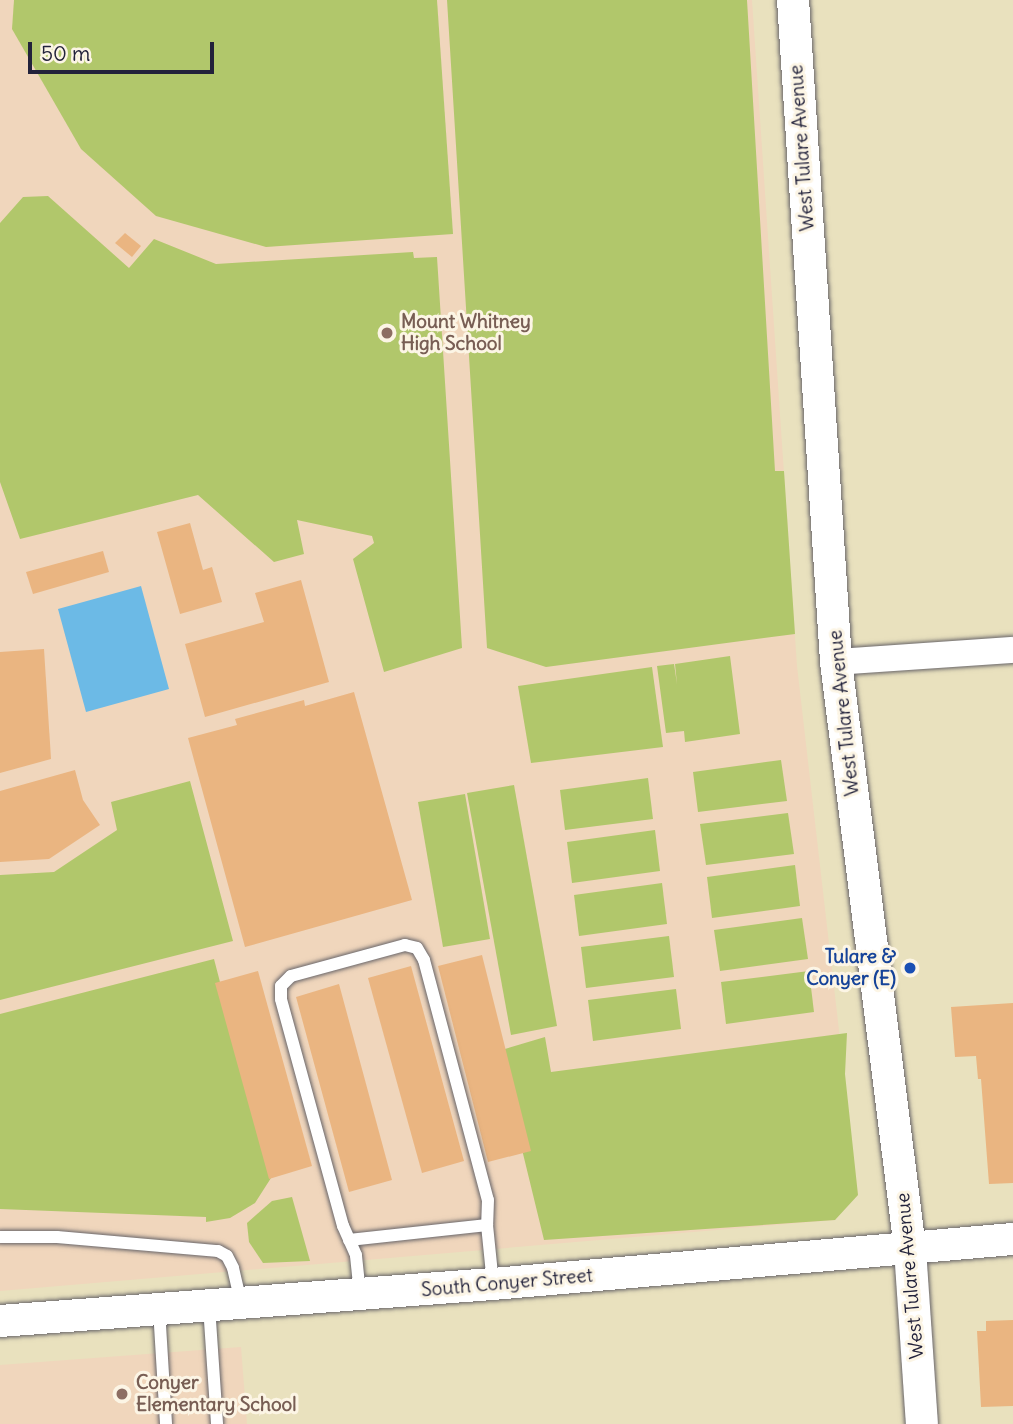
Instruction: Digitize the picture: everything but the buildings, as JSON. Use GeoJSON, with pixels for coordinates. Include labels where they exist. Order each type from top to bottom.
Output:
{"type":"FeatureCollection","features":[{"type":"Feature","properties":{"kind":"street","name":"West Tulare Avenue"},"geometry":{"type":"LineString","coordinates":[[793,0],[836,662],[911,1249],[922,1424]]}},
{"type":"Feature","properties":{"kind":"street"},"geometry":{"type":"LineString","coordinates":[[836,662],[1013,650]]}},
{"type":"Feature","properties":{"kind":"street","name":"South Conyer Street"},"geometry":{"type":"LineString","coordinates":[[0,1321],[493,1284],[1013,1239]]}},
{"type":"Feature","properties":{"kind":"lane"},"geometry":{"type":"LineString","coordinates":[[360,1294],[356,1255],[349,1240],[281,999],[281,985],[291,976],[405,945],[417,948],[424,960],[488,1200],[487,1225],[493,1284]]}},
{"type":"Feature","properties":{"kind":"lane"},"geometry":{"type":"LineString","coordinates":[[349,1240],[487,1225]]}},
{"type":"Feature","properties":{"kind":"lane"},"geometry":{"type":"LineString","coordinates":[[0,1237],[57,1237],[218,1251],[228,1256],[241,1302]]}},
{"type":"Feature","properties":{"kind":"lane"},"geometry":{"type":"LineString","coordinates":[[209,1305],[217,1424]]}},
{"type":"Feature","properties":{"kind":"lane"},"geometry":{"type":"LineString","coordinates":[[159,1308],[166,1424]]}},
{"type":"Feature","properties":{"kind":"shaded area","name":"Mount Whitney High School"},"geometry":{"type":"Polygon","coordinates":[[[0,0],[752,0],[797,666],[858,1195],[835,1220],[0,1291],[0,0]]]}},
{"type":"Feature","properties":{"kind":"shaded area","name":"Conyer Elementary School"},"geometry":{"type":"Polygon","coordinates":[[[241,1347],[247,1424],[0,1424],[0,1365],[241,1347]]]}},
{"type":"Feature","properties":{"kind":"green space"},"geometry":{"type":"Polygon","coordinates":[[[14,0],[437,0],[453,234],[266,247],[156,216],[81,149],[12,29],[14,0]]]}},
{"type":"Feature","properties":{"kind":"green space"},"geometry":{"type":"Polygon","coordinates":[[[447,0],[747,0],[775,471],[784,471],[795,634],[546,667],[487,648],[447,0]]]}},
{"type":"Feature","properties":{"kind":"green space"},"geometry":{"type":"Polygon","coordinates":[[[48,196],[129,268],[154,239],[216,264],[413,252],[414,258],[437,257],[462,648],[384,672],[353,559],[374,543],[372,536],[297,520],[304,554],[274,562],[198,495],[20,539],[0,482],[0,223],[23,197],[48,196]]]}},
{"type":"Feature","properties":{"kind":"green space"},"geometry":{"type":"Polygon","coordinates":[[[730,656],[740,734],[685,742],[684,731],[666,733],[657,666],[674,664],[677,684],[675,664],[730,656]]]}},
{"type":"Feature","properties":{"kind":"green space"},"geometry":{"type":"Polygon","coordinates":[[[652,667],[663,747],[531,763],[518,686],[652,667]]]}},
{"type":"Feature","properties":{"kind":"green space"},"geometry":{"type":"Polygon","coordinates":[[[781,760],[787,801],[698,812],[693,772],[781,760]]]}},
{"type":"Feature","properties":{"kind":"green space"},"geometry":{"type":"Polygon","coordinates":[[[648,778],[653,819],[565,830],[560,790],[648,778]]]}},
{"type":"Feature","properties":{"kind":"green space"},"geometry":{"type":"Polygon","coordinates":[[[190,781],[233,941],[0,1000],[0,875],[54,872],[117,830],[111,802],[190,781]]]}},
{"type":"Feature","properties":{"kind":"green space"},"geometry":{"type":"Polygon","coordinates":[[[514,785],[557,1026],[511,1035],[467,793],[514,785]]]}},
{"type":"Feature","properties":{"kind":"green space"},"geometry":{"type":"Polygon","coordinates":[[[465,794],[490,939],[443,947],[418,802],[465,794]]]}},
{"type":"Feature","properties":{"kind":"green space"},"geometry":{"type":"Polygon","coordinates":[[[788,813],[794,854],[706,865],[700,824],[788,813]]]}},
{"type":"Feature","properties":{"kind":"green space"},"geometry":{"type":"Polygon","coordinates":[[[655,830],[660,871],[572,883],[567,842],[655,830]]]}},
{"type":"Feature","properties":{"kind":"green space"},"geometry":{"type":"Polygon","coordinates":[[[795,865],[800,906],[712,918],[707,877],[795,865]]]}},
{"type":"Feature","properties":{"kind":"green space"},"geometry":{"type":"Polygon","coordinates":[[[662,883],[667,924],[579,936],[574,895],[662,883]]]}},
{"type":"Feature","properties":{"kind":"green space"},"geometry":{"type":"Polygon","coordinates":[[[802,918],[808,959],[720,971],[714,930],[802,918]]]}},
{"type":"Feature","properties":{"kind":"green space"},"geometry":{"type":"Polygon","coordinates":[[[669,936],[674,977],[586,988],[581,947],[669,936]]]}},
{"type":"Feature","properties":{"kind":"green space"},"geometry":{"type":"Polygon","coordinates":[[[214,959],[271,1178],[255,1203],[230,1218],[206,1222],[206,1217],[0,1209],[0,1014],[214,959]]]}},
{"type":"Feature","properties":{"kind":"green space"},"geometry":{"type":"Polygon","coordinates":[[[809,971],[814,1012],[726,1024],[721,982],[809,971]]]}},
{"type":"Feature","properties":{"kind":"green space"},"geometry":{"type":"Polygon","coordinates":[[[676,989],[681,1029],[593,1041],[588,1000],[676,989]]]}},
{"type":"Feature","properties":{"kind":"green space"},"geometry":{"type":"Polygon","coordinates":[[[847,1033],[845,1074],[858,1195],[835,1220],[544,1240],[498,1051],[545,1037],[551,1072],[847,1033]]]}},
{"type":"Feature","properties":{"kind":"green space"},"geometry":{"type":"Polygon","coordinates":[[[292,1197],[310,1261],[263,1263],[249,1242],[247,1223],[272,1201],[292,1197]]]}},
{"type":"Feature","properties":{"kind":"water"},"geometry":{"type":"Polygon","coordinates":[[[141,586],[169,689],[86,712],[58,609],[141,586]]]}},
{"type":"Feature","properties":{"kind":"place","name":"Mount Whitney High School"},"geometry":{"type":"Point","coordinates":[387,333]}},
{"type":"Feature","properties":{"kind":"place","name":"Tulare & Conyer (E)"},"geometry":{"type":"Point","coordinates":[910,968]}},
{"type":"Feature","properties":{"kind":"place","name":"Conyer Elementary School"},"geometry":{"type":"Point","coordinates":[122,1394]}}]}
